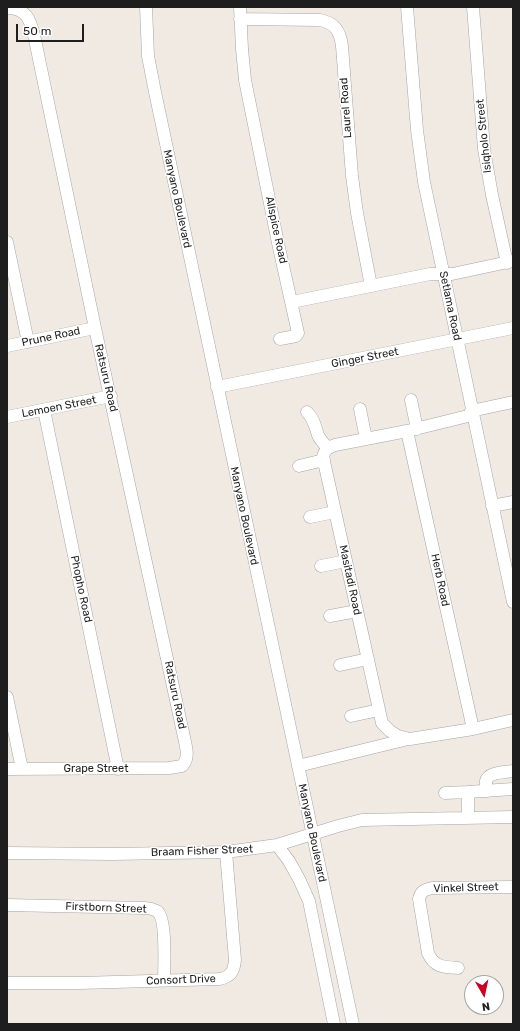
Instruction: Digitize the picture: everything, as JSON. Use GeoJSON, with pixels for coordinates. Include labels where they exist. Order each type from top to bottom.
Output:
{"type":"FeatureCollection","features":[{"type":"Feature","properties":{"kind":"street","name":"Manyano Boulevard"},"geometry":{"type":"LineString","coordinates":[[146,7],[147,45],[151,74],[353,1024]]}},
{"type":"Feature","properties":{"kind":"street","name":"Allspice Road"},"geometry":{"type":"LineString","coordinates":[[240,7],[242,49],[246,80],[278,243],[298,333],[296,336],[280,339]]}},
{"type":"Feature","properties":{"kind":"street","name":"Setlama Road"},"geometry":{"type":"LineString","coordinates":[[407,7],[421,165],[513,602]]}},
{"type":"Feature","properties":{"kind":"street"},"geometry":{"type":"LineString","coordinates":[[473,7],[479,7]]}},
{"type":"Feature","properties":{"kind":"street","name":"Isiqholo Street"},"geometry":{"type":"LineString","coordinates":[[473,7],[484,149],[490,187],[510,262]]}},
{"type":"Feature","properties":{"kind":"street","name":"Ratsuru Road"},"geometry":{"type":"LineString","coordinates":[[7,8],[23,11],[30,21],[34,31],[95,328],[111,396],[185,744],[187,756],[184,764]]}},
{"type":"Feature","properties":{"kind":"street","name":"Laurel Road"},"geometry":{"type":"LineString","coordinates":[[240,19],[320,20],[332,24],[339,33],[342,46],[352,176],[371,286]]}},
{"type":"Feature","properties":{"kind":"street"},"geometry":{"type":"LineString","coordinates":[[7,242],[28,342]]}},
{"type":"Feature","properties":{"kind":"street"},"geometry":{"type":"LineString","coordinates":[[292,302],[430,274],[452,274],[510,262]]}},
{"type":"Feature","properties":{"kind":"street","name":"Prune Road"},"geometry":{"type":"LineString","coordinates":[[7,346],[95,328]]}},
{"type":"Feature","properties":{"kind":"street","name":"Ginger Street"},"geometry":{"type":"LineString","coordinates":[[217,387],[513,328]]}},
{"type":"Feature","properties":{"kind":"street","name":"Lemoen Street"},"geometry":{"type":"LineString","coordinates":[[7,417],[111,396]]}},
{"type":"Feature","properties":{"kind":"street","name":"Herb Road"},"geometry":{"type":"LineString","coordinates":[[411,400],[412,430],[472,729]]}},
{"type":"Feature","properties":{"kind":"street"},"geometry":{"type":"LineString","coordinates":[[298,466],[324,460],[324,454],[328,448],[412,430],[513,402]]}},
{"type":"Feature","properties":{"kind":"street"},"geometry":{"type":"LineString","coordinates":[[360,409],[366,439]]}},
{"type":"Feature","properties":{"kind":"street","name":"Phopho Road"},"geometry":{"type":"LineString","coordinates":[[44,410],[118,769]]}},
{"type":"Feature","properties":{"kind":"street"},"geometry":{"type":"LineString","coordinates":[[307,412],[312,417],[318,436],[328,448]]}},
{"type":"Feature","properties":{"kind":"street","name":"Masitadi Road"},"geometry":{"type":"LineString","coordinates":[[324,460],[382,723],[398,736],[410,738],[472,729],[513,720]]}},
{"type":"Feature","properties":{"kind":"street"},"geometry":{"type":"LineString","coordinates":[[492,506],[513,502]]}},
{"type":"Feature","properties":{"kind":"street"},"geometry":{"type":"LineString","coordinates":[[310,517],[335,512]]}},
{"type":"Feature","properties":{"kind":"street"},"geometry":{"type":"LineString","coordinates":[[321,566],[346,561]]}},
{"type":"Feature","properties":{"kind":"street"},"geometry":{"type":"LineString","coordinates":[[330,616],[357,611]]}},
{"type":"Feature","properties":{"kind":"street"},"geometry":{"type":"LineString","coordinates":[[340,665],[368,659]]}},
{"type":"Feature","properties":{"kind":"street"},"geometry":{"type":"LineString","coordinates":[[7,697],[22,770]]}},
{"type":"Feature","properties":{"kind":"street"},"geometry":{"type":"LineString","coordinates":[[351,716],[379,710]]}},
{"type":"Feature","properties":{"kind":"street"},"geometry":{"type":"LineString","coordinates":[[298,766],[410,738]]}},
{"type":"Feature","properties":{"kind":"street","name":"Grape Street"},"geometry":{"type":"LineString","coordinates":[[7,769],[169,768],[178,767],[184,764]]}},
{"type":"Feature","properties":{"kind":"street"},"geometry":{"type":"LineString","coordinates":[[487,791],[486,780],[488,777],[492,774],[513,771]]}},
{"type":"Feature","properties":{"kind":"street"},"geometry":{"type":"LineString","coordinates":[[445,793],[513,789]]}},
{"type":"Feature","properties":{"kind":"street"},"geometry":{"type":"LineString","coordinates":[[468,792],[468,818]]}},
{"type":"Feature","properties":{"kind":"street","name":"Braam Fisher Street"},"geometry":{"type":"LineString","coordinates":[[7,853],[113,854],[226,852],[277,845],[362,820],[513,817]]}},
{"type":"Feature","properties":{"kind":"street"},"geometry":{"type":"LineString","coordinates":[[277,845],[292,867],[309,901],[334,1024]]}},
{"type":"Feature","properties":{"kind":"street","name":"Consort Drive"},"geometry":{"type":"LineString","coordinates":[[7,983],[164,981],[219,979],[230,976],[233,971],[235,960],[226,852]]}},
{"type":"Feature","properties":{"kind":"street","name":"Vinkel Street"},"geometry":{"type":"LineString","coordinates":[[458,968],[439,965],[434,963],[430,958],[420,899],[421,894],[424,890],[437,888],[513,887]]}},
{"type":"Feature","properties":{"kind":"street","name":"Firstborn Street"},"geometry":{"type":"LineString","coordinates":[[7,905],[145,908],[156,911],[160,915],[163,924],[164,981]]}}]}
